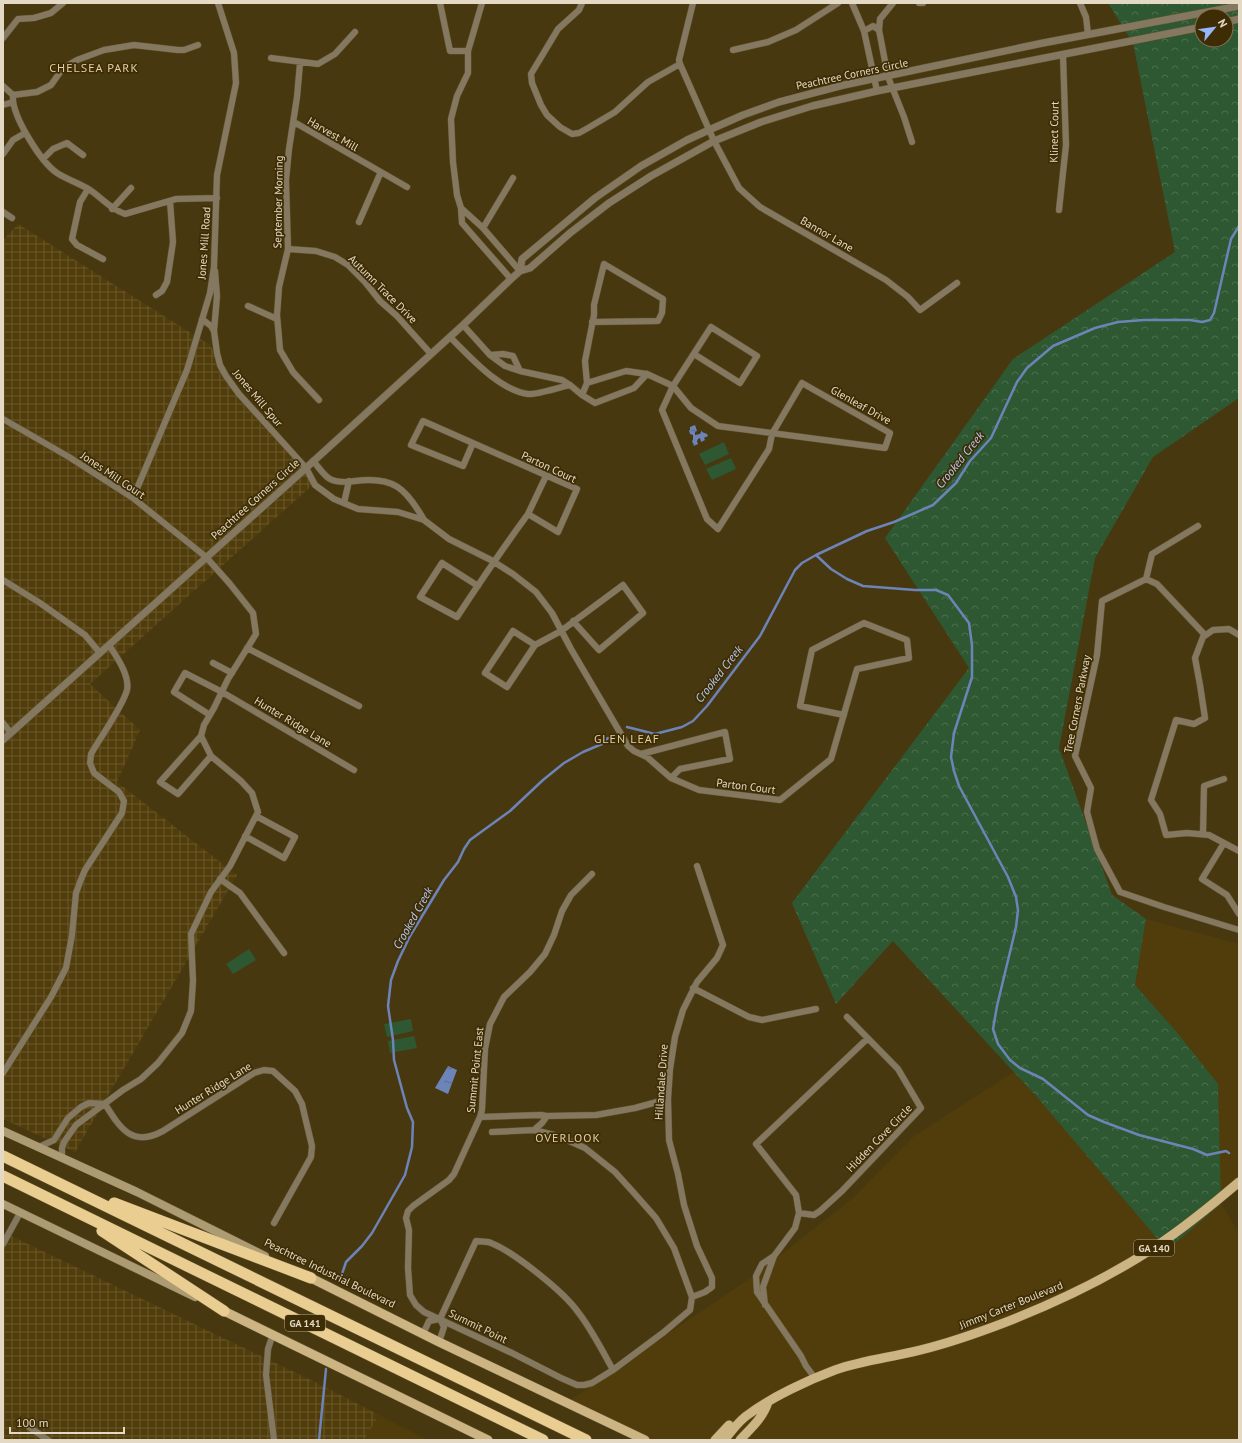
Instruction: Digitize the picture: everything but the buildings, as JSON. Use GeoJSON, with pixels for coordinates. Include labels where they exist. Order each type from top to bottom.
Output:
{"type":"FeatureCollection","features":[{"type":"Feature","properties":{"kind":"highway","name":"GA 141"},"geometry":{"type":"LineString","coordinates":[[3,1156],[586,1440]]}},
{"type":"Feature","properties":{"kind":"highway","name":"GA 141"},"geometry":{"type":"LineString","coordinates":[[3,1176],[543,1440]]}},
{"type":"Feature","properties":{"kind":"highway"},"geometry":{"type":"LineString","coordinates":[[45,1176],[311,1278]]}},
{"type":"Feature","properties":{"kind":"highway"},"geometry":{"type":"LineString","coordinates":[[66,1207],[224,1311]]}},
{"type":"Feature","properties":{"kind":"main road","name":"Peachtree Industrial Boulevard"},"geometry":{"type":"LineString","coordinates":[[3,1131],[137,1192],[438,1342],[645,1440]]}},
{"type":"Feature","properties":{"kind":"main road","name":"Jimmy Carter Boulevard"},"geometry":{"type":"LineString","coordinates":[[724,1440],[748,1414],[815,1378],[859,1363],[913,1352],[968,1336],[1013,1319],[1059,1299],[1117,1270],[1194,1220],[1239,1182]]}},
{"type":"Feature","properties":{"kind":"main road"},"geometry":{"type":"LineString","coordinates":[[3,1204],[273,1334],[488,1440]]}},
{"type":"Feature","properties":{"kind":"main road"},"geometry":{"type":"LineString","coordinates":[[715,1440],[743,1411],[757,1403],[768,1402],[765,1412],[743,1438]]}},
{"type":"Feature","properties":{"kind":"street"},"geometry":{"type":"LineString","coordinates":[[3,38],[18,19],[34,18],[51,13],[63,3]]}},
{"type":"Feature","properties":{"kind":"street","name":"Jones Mill Road"},"geometry":{"type":"LineString","coordinates":[[133,498],[187,370],[210,293],[214,267],[218,174],[236,83],[234,53],[218,3]]}},
{"type":"Feature","properties":{"kind":"street"},"geometry":{"type":"LineString","coordinates":[[440,3],[450,51],[468,51]]}},
{"type":"Feature","properties":{"kind":"street"},"geometry":{"type":"LineString","coordinates":[[482,3],[468,51],[468,73],[458,96],[451,119],[452,156],[457,195],[461,208],[462,223],[511,279]]}},
{"type":"Feature","properties":{"kind":"street"},"geometry":{"type":"LineString","coordinates":[[582,3],[580,10],[558,29],[531,74],[532,83],[541,105],[547,114],[560,127],[572,134],[584,131],[615,112],[648,82],[680,64],[679,60],[692,4]]}},
{"type":"Feature","properties":{"kind":"street"},"geometry":{"type":"LineString","coordinates":[[733,50],[768,42],[796,30],[838,3]]}},
{"type":"Feature","properties":{"kind":"street"},"geometry":{"type":"LineString","coordinates":[[852,3],[864,31],[877,91]]}},
{"type":"Feature","properties":{"kind":"street"},"geometry":{"type":"LineString","coordinates":[[893,3],[880,19],[878,30],[888,77],[912,142]]}},
{"type":"Feature","properties":{"kind":"street"},"geometry":{"type":"LineString","coordinates":[[1080,3],[1086,17],[1088,34]]}},
{"type":"Feature","properties":{"kind":"street","name":"Peachtree Corners Circle"},"geometry":{"type":"LineString","coordinates":[[520,271],[522,259],[595,198],[641,166],[687,140],[744,115],[779,102],[810,93],[1088,34],[1239,6]]}},
{"type":"Feature","properties":{"kind":"street"},"geometry":{"type":"LineString","coordinates":[[864,31],[873,26],[878,30]]}},
{"type":"Feature","properties":{"kind":"street","name":"Peachtree Corners Circle"},"geometry":{"type":"LineString","coordinates":[[3,740],[306,468],[520,271],[530,268],[570,233],[620,195],[686,155],[714,141],[761,122],[812,106],[877,91],[1194,29]]}},
{"type":"Feature","properties":{"kind":"street"},"geometry":{"type":"LineString","coordinates":[[271,58],[300,63],[318,64],[335,54],[355,32]]}},
{"type":"Feature","properties":{"kind":"street"},"geometry":{"type":"LineString","coordinates":[[13,95],[37,92],[51,85],[63,68],[77,60],[104,50],[134,45],[184,50],[198,45]]}},
{"type":"Feature","properties":{"kind":"street","name":"Klinect Court"},"geometry":{"type":"LineString","coordinates":[[1059,210],[1066,145],[1063,54]]}},
{"type":"Feature","properties":{"kind":"street","name":"September Morning"},"geometry":{"type":"LineString","coordinates":[[300,63],[286,180],[288,249],[279,287],[277,318],[280,350],[293,372],[320,400]]}},
{"type":"Feature","properties":{"kind":"street","name":"Bannor Lane"},"geometry":{"type":"LineString","coordinates":[[680,64],[714,141],[739,188],[760,207],[886,280],[908,297],[920,310],[957,283]]}},
{"type":"Feature","properties":{"kind":"street"},"geometry":{"type":"LineString","coordinates":[[3,86],[13,95],[13,102],[25,132],[43,159],[56,172],[88,189],[112,208],[125,214],[154,204],[176,199],[217,198]]}},
{"type":"Feature","properties":{"kind":"street"},"geometry":{"type":"LineString","coordinates":[[3,105],[13,102]]}},
{"type":"Feature","properties":{"kind":"street","name":"Harvest Mill"},"geometry":{"type":"LineString","coordinates":[[294,122],[407,187]]}},
{"type":"Feature","properties":{"kind":"street"},"geometry":{"type":"LineString","coordinates":[[3,154],[13,140],[25,132]]}},
{"type":"Feature","properties":{"kind":"street"},"geometry":{"type":"LineString","coordinates":[[43,159],[53,149],[67,143],[83,155]]}},
{"type":"Feature","properties":{"kind":"street"},"geometry":{"type":"LineString","coordinates":[[359,222],[380,174],[382,173]]}},
{"type":"Feature","properties":{"kind":"street"},"geometry":{"type":"LineString","coordinates":[[483,228],[513,178]]}},
{"type":"Feature","properties":{"kind":"street"},"geometry":{"type":"LineString","coordinates":[[112,208],[131,188]]}},
{"type":"Feature","properties":{"kind":"street"},"geometry":{"type":"LineString","coordinates":[[88,189],[80,202],[72,240],[77,245],[103,258]]}},
{"type":"Feature","properties":{"kind":"street"},"geometry":{"type":"LineString","coordinates":[[156,295],[162,291],[167,282],[173,242],[170,201]]}},
{"type":"Feature","properties":{"kind":"street"},"geometry":{"type":"LineString","coordinates":[[461,208],[483,228],[520,271]]}},
{"type":"Feature","properties":{"kind":"street"},"geometry":{"type":"LineString","coordinates":[[3,212],[12,218]]}},
{"type":"Feature","properties":{"kind":"street","name":"Autumn Trace Drive"},"geometry":{"type":"LineString","coordinates":[[288,249],[316,251],[335,257],[348,265],[365,282],[380,301],[398,316],[431,354]]}},
{"type":"Feature","properties":{"kind":"street"},"geometry":{"type":"LineString","coordinates":[[582,395],[586,383],[585,361],[594,305],[604,264],[663,299],[662,313],[658,321],[592,322]]}},
{"type":"Feature","properties":{"kind":"street","name":"Jones Mill Spur"},"geometry":{"type":"LineString","coordinates":[[214,267],[218,296],[214,331],[220,365],[239,394],[306,468]]}},
{"type":"Feature","properties":{"kind":"street"},"geometry":{"type":"LineString","coordinates":[[248,306],[277,318]]}},
{"type":"Feature","properties":{"kind":"street"},"geometry":{"type":"LineString","coordinates":[[202,319],[211,326],[214,331]]}},
{"type":"Feature","properties":{"kind":"street"},"geometry":{"type":"LineString","coordinates":[[462,325],[490,355],[505,366],[520,371],[562,380],[582,395],[595,402],[634,388],[647,374]]}},
{"type":"Feature","properties":{"kind":"street","name":"Glenleaf Drive"},"geometry":{"type":"LineString","coordinates":[[586,383],[626,371],[647,374],[673,386],[691,408],[718,426],[772,434],[885,448],[890,433],[802,383],[772,434],[769,449],[718,529],[707,519],[662,410],[673,386],[711,327],[757,356],[740,383],[694,354]]}},
{"type":"Feature","properties":{"kind":"street"},"geometry":{"type":"LineString","coordinates":[[450,337],[486,371],[512,390],[530,394],[570,385]]}},
{"type":"Feature","properties":{"kind":"street"},"geometry":{"type":"LineString","coordinates":[[490,355],[503,354],[513,356],[520,371]]}},
{"type":"Feature","properties":{"kind":"street","name":"Jones Mill Court"},"geometry":{"type":"LineString","coordinates":[[3,419],[69,457],[133,498],[206,557]]}},
{"type":"Feature","properties":{"kind":"street","name":"Parton Court"},"geometry":{"type":"LineString","coordinates":[[473,443],[463,466],[411,445],[423,421],[473,443],[546,476],[577,489],[558,532],[528,514]]}},
{"type":"Feature","properties":{"kind":"street","name":"Parton Court"},"geometry":{"type":"LineString","coordinates":[[313,461],[330,479],[338,482],[366,479],[384,480],[401,488],[414,503],[424,520]]}},
{"type":"Feature","properties":{"kind":"street","name":"Parton Court"},"geometry":{"type":"LineString","coordinates":[[306,468],[315,485],[334,499],[358,509],[398,512],[424,520],[449,539],[513,574],[536,592],[552,613],[628,746],[646,757],[671,778],[699,790],[780,800],[831,759],[844,715],[857,669],[909,658],[907,640],[864,623],[812,650],[800,706],[844,715]]}},
{"type":"Feature","properties":{"kind":"street"},"geometry":{"type":"LineString","coordinates":[[478,586],[442,563],[420,597],[457,617],[478,586],[493,562],[528,514],[546,476]]}},
{"type":"Feature","properties":{"kind":"street"},"geometry":{"type":"LineString","coordinates":[[344,503],[349,481]]}},
{"type":"Feature","properties":{"kind":"street"},"geometry":{"type":"LineString","coordinates":[[1198,526],[1152,554],[1146,579],[1157,584],[1205,636]]}},
{"type":"Feature","properties":{"kind":"street"},"geometry":{"type":"LineString","coordinates":[[206,557],[230,584],[252,613],[256,634],[232,673],[204,724],[201,736],[160,782],[178,794],[211,756]]}},
{"type":"Feature","properties":{"kind":"street","name":"Tree Corners Parkway"},"geometry":{"type":"LineString","coordinates":[[1146,579],[1102,601],[1097,655],[1075,756],[1090,788],[1087,812],[1097,849],[1120,892],[1239,930]]}},
{"type":"Feature","properties":{"kind":"street"},"geometry":{"type":"LineString","coordinates":[[3,580],[40,603],[85,635],[100,652]]}},
{"type":"Feature","properties":{"kind":"street"},"geometry":{"type":"LineString","coordinates":[[535,646],[513,631],[485,673],[507,687],[535,646],[561,631],[573,621],[623,585],[643,613],[599,650],[573,621]]}},
{"type":"Feature","properties":{"kind":"street"},"geometry":{"type":"LineString","coordinates":[[1239,635],[1229,629],[1221,629],[1213,630],[1205,636],[1195,658],[1205,718],[1194,724],[1176,720],[1151,800],[1160,814],[1166,835],[1187,833],[1209,835],[1239,851]]}},
{"type":"Feature","properties":{"kind":"street"},"geometry":{"type":"LineString","coordinates":[[3,1073],[51,997],[66,968],[72,935],[76,893],[85,870],[122,813],[124,801],[119,792],[94,773],[90,763],[91,754],[119,707],[127,689],[125,675],[109,644]]}},
{"type":"Feature","properties":{"kind":"street"},"geometry":{"type":"LineString","coordinates":[[247,648],[359,706]]}},
{"type":"Feature","properties":{"kind":"street"},"geometry":{"type":"LineString","coordinates":[[213,663],[232,673]]}},
{"type":"Feature","properties":{"kind":"street","name":"Hunter Ridge Lane"},"geometry":{"type":"LineString","coordinates":[[210,715],[174,692],[185,673],[222,692],[354,770]]}},
{"type":"Feature","properties":{"kind":"street"},"geometry":{"type":"LineString","coordinates":[[3,724],[11,733]]}},
{"type":"Feature","properties":{"kind":"street","name":"Parton Court"},"geometry":{"type":"LineString","coordinates":[[640,754],[725,732],[730,759],[680,768],[671,778]]}},
{"type":"Feature","properties":{"kind":"street"},"geometry":{"type":"LineString","coordinates":[[62,1158],[62,1148],[64,1142],[71,1131],[82,1120],[158,1063],[182,1033],[191,1011],[194,981],[191,934],[211,892],[230,866],[258,812],[252,793],[211,756],[201,736]]}},
{"type":"Feature","properties":{"kind":"street"},"geometry":{"type":"LineString","coordinates":[[1203,834],[1204,786],[1224,779]]}},
{"type":"Feature","properties":{"kind":"street"},"geometry":{"type":"LineString","coordinates":[[245,836],[284,858],[294,837],[256,816]]}},
{"type":"Feature","properties":{"kind":"street"},"geometry":{"type":"LineString","coordinates":[[1224,843],[1202,879],[1227,895],[1239,914]]}},
{"type":"Feature","properties":{"kind":"street","name":"Hillandale Drive"},"geometry":{"type":"LineString","coordinates":[[692,1296],[705,1292],[712,1287],[712,1278],[697,1246],[684,1205],[669,1140],[668,1099],[670,1069],[675,1037],[683,1010],[696,982],[717,958],[723,945],[697,866]]}},
{"type":"Feature","properties":{"kind":"street","name":"Summit Point East"},"geometry":{"type":"LineString","coordinates":[[473,1133],[482,1110],[485,1049],[490,1024],[504,997],[530,972],[545,954],[554,935],[562,911],[571,895],[592,874]]}},
{"type":"Feature","properties":{"kind":"street"},"geometry":{"type":"LineString","coordinates":[[220,879],[240,894],[284,953]]}},
{"type":"Feature","properties":{"kind":"street"},"geometry":{"type":"LineString","coordinates":[[693,988],[749,1017],[762,1020],[816,1009]]}},
{"type":"Feature","properties":{"kind":"street","name":"Hidden Cove Circle"},"geometry":{"type":"LineString","coordinates":[[799,1213],[814,1216],[820,1211],[842,1191],[922,1108],[898,1069],[847,1017]]}},
{"type":"Feature","properties":{"kind":"street"},"geometry":{"type":"LineString","coordinates":[[765,1305],[763,1287],[774,1256],[795,1228],[799,1213],[796,1195],[756,1144],[867,1039]]}},
{"type":"Feature","properties":{"kind":"street","name":"Hunter Ridge Lane"},"geometry":{"type":"LineString","coordinates":[[104,1104],[117,1123],[129,1134],[138,1137],[150,1137],[163,1131],[254,1073],[264,1070],[273,1071],[290,1086],[299,1097],[305,1116],[312,1152],[311,1157],[274,1223]]}},
{"type":"Feature","properties":{"kind":"street"},"geometry":{"type":"LineString","coordinates":[[480,1117],[596,1115],[635,1108],[668,1099]]}},
{"type":"Feature","properties":{"kind":"street"},"geometry":{"type":"LineString","coordinates":[[39,1147],[54,1140],[68,1118],[81,1107],[89,1103],[104,1104]]}},
{"type":"Feature","properties":{"kind":"street"},"geometry":{"type":"LineString","coordinates":[[534,1130],[542,1124],[548,1116]]}},
{"type":"Feature","properties":{"kind":"street"},"geometry":{"type":"LineString","coordinates":[[492,1132],[534,1130],[558,1136],[585,1148],[600,1159],[625,1182],[656,1218],[674,1248],[692,1296]]}},
{"type":"Feature","properties":{"kind":"street","name":"Summit Point"},"geometry":{"type":"LineString","coordinates":[[473,1133],[454,1174],[449,1180],[412,1206],[408,1211],[406,1218],[408,1230],[410,1295],[416,1305],[424,1312],[440,1318],[577,1385],[592,1383],[613,1370],[664,1332],[690,1310],[692,1296]]}},
{"type":"Feature","properties":{"kind":"street"},"geometry":{"type":"LineString","coordinates":[[3,1244],[20,1213]]}},
{"type":"Feature","properties":{"kind":"street"},"geometry":{"type":"LineString","coordinates":[[438,1342],[444,1327],[440,1318],[476,1241],[490,1242],[510,1254],[530,1269],[553,1287],[577,1310],[591,1329],[613,1370]]}},
{"type":"Feature","properties":{"kind":"street"},"geometry":{"type":"LineString","coordinates":[[774,1256],[762,1264],[756,1276],[757,1292],[765,1305],[774,1315],[815,1378]]}},
{"type":"Feature","properties":{"kind":"street"},"geometry":{"type":"LineString","coordinates":[[423,1334],[429,1321],[440,1318]]}},
{"type":"Feature","properties":{"kind":"street"},"geometry":{"type":"LineString","coordinates":[[273,1334],[268,1348],[266,1376],[274,1440]]}},
{"type":"Feature","properties":{"kind":"street"},"geometry":{"type":"LineString","coordinates":[[29,1427],[48,1440]]}},
{"type":"Feature","properties":{"kind":"shaded area"},"geometry":{"type":"Polygon","coordinates":[[[18,224],[210,345],[239,397],[317,481],[90,684],[140,730],[117,782],[237,875],[75,1152],[3,1119],[3,240],[18,224]]]}},
{"type":"Feature","properties":{"kind":"shaded area"},"geometry":{"type":"Polygon","coordinates":[[[1146,919],[1239,944],[1239,1189],[1221,1204],[1239,1233],[1239,1440],[649,1440],[569,1401],[755,1275],[853,1198],[914,1136],[1014,1072],[1167,1250],[1175,1030],[1135,985],[1146,919]]]}},
{"type":"Feature","properties":{"kind":"shaded area"},"geometry":{"type":"Polygon","coordinates":[[[3,1232],[321,1385],[379,1415],[364,1440],[3,1440],[3,1232]]]}},
{"type":"Feature","properties":{"kind":"shaded area"},"geometry":{"type":"Polygon","coordinates":[[[379,1415],[428,1440],[364,1440],[379,1415]]]}},
{"type":"Feature","properties":{"kind":"green space"},"geometry":{"type":"Polygon","coordinates":[[[1108,3],[1239,3],[1239,398],[1153,457],[1095,558],[1059,748],[1112,895],[1146,919],[1135,985],[1175,1030],[1218,1084],[1221,1204],[1167,1250],[1036,1096],[893,941],[836,1004],[792,903],[969,668],[885,538],[1013,359],[1175,252],[1133,43],[1108,3]]]}},
{"type":"Feature","properties":{"kind":"green space"},"geometry":{"type":"Polygon","coordinates":[[[724,442],[729,454],[705,465],[699,454],[724,442]]]}},
{"type":"Feature","properties":{"kind":"green space"},"geometry":{"type":"Polygon","coordinates":[[[731,458],[736,469],[712,480],[706,469],[731,458]]]}},
{"type":"Feature","properties":{"kind":"green space"},"geometry":{"type":"Polygon","coordinates":[[[249,949],[256,960],[233,974],[226,964],[249,949]]]}},
{"type":"Feature","properties":{"kind":"green space"},"geometry":{"type":"Polygon","coordinates":[[[411,1019],[413,1031],[387,1037],[384,1024],[411,1019]]]}},
{"type":"Feature","properties":{"kind":"green space"},"geometry":{"type":"Polygon","coordinates":[[[414,1036],[417,1048],[390,1053],[388,1041],[414,1036]]]}},
{"type":"Feature","properties":{"kind":"water"},"geometry":{"type":"Polygon","coordinates":[[[695,425],[697,431],[695,432],[695,435],[700,434],[702,430],[702,432],[708,436],[701,442],[700,438],[698,439],[698,444],[694,446],[692,441],[693,435],[690,434],[689,430],[690,427],[695,425]]]}},
{"type":"Feature","properties":{"kind":"water"},"geometry":{"type":"Polygon","coordinates":[[[448,1066],[457,1070],[448,1094],[435,1088],[448,1066]]]}},
{"type":"Feature","properties":{"kind":"waterway","name":"Crooked Creek"},"geometry":{"type":"LineString","coordinates":[[627,727],[655,734],[682,727],[693,721],[707,706],[760,636],[795,570],[802,563],[816,555],[867,531],[894,522],[933,505],[956,483],[970,461],[991,438],[1017,382],[1027,368],[1053,346],[1095,328],[1118,322],[1144,320],[1190,320],[1202,322],[1210,320],[1214,313],[1231,239],[1239,226]]}},
{"type":"Feature","properties":{"kind":"waterway"},"geometry":{"type":"LineString","coordinates":[[816,555],[831,569],[847,579],[863,586],[936,590],[948,595],[969,623],[972,645],[972,677],[954,733],[951,757],[959,786],[1008,877],[1016,897],[1018,910],[1016,927],[993,1029],[998,1044],[1010,1060],[1020,1068],[1043,1079],[1088,1115],[1139,1135],[1193,1149],[1207,1155],[1226,1151],[1229,1153]]}},
{"type":"Feature","properties":{"kind":"waterway","name":"Crooked Creek"},"geometry":{"type":"LineString","coordinates":[[338,1281],[341,1277],[346,1262],[362,1246],[372,1233],[405,1175],[412,1147],[413,1122],[407,1108],[394,1060],[393,1040],[388,1006],[391,980],[410,936],[444,880],[458,862],[470,840],[510,811],[543,780],[564,763],[583,752],[602,744],[608,738]]}},
{"type":"Feature","properties":{"kind":"waterway","name":"Crooked Creek"},"geometry":{"type":"LineString","coordinates":[[319,1440],[326,1369]]}},
{"type":"Feature","properties":{"kind":"district","name":"CHELSEA PARK"},"geometry":{"type":"Point","coordinates":[94,68]}},
{"type":"Feature","properties":{"kind":"district","name":"GLEN LEAF"},"geometry":{"type":"Point","coordinates":[627,739]}},
{"type":"Feature","properties":{"kind":"district","name":"OVERLOOK"},"geometry":{"type":"Point","coordinates":[568,1138]}}]}
